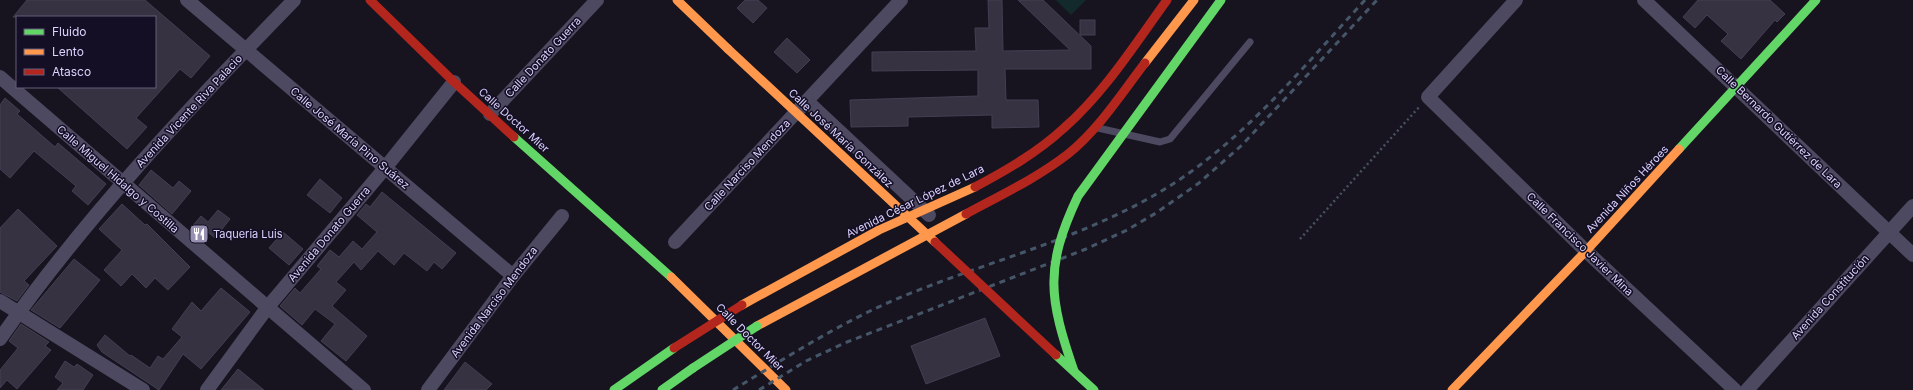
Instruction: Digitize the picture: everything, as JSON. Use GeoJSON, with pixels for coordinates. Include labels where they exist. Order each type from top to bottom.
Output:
{"type":"FeatureCollection","features":[{"type":"Feature","properties":{"kind":"main road","name":"Calle Doctor Mier"},"geometry":{"type":"LineString","coordinates":[[370,0],[454,82],[644,254],[675,280],[786,390]]}},
{"type":"Feature","properties":{"kind":"main road","name":"Calle José María González"},"geometry":{"type":"LineString","coordinates":[[677,0],[1094,390]]}},
{"type":"Feature","properties":{"kind":"main road","name":"Avenida César López de Lara"},"geometry":{"type":"LineString","coordinates":[[614,390],[674,348],[742,305],[899,220],[925,211],[1004,171],[1049,142],[1088,120],[1094,96],[1167,0]]}},
{"type":"Feature","properties":{"kind":"main road","name":"Avenida César López de Lara"},"geometry":{"type":"LineString","coordinates":[[662,390],[757,326],[1040,174],[1069,153],[1088,120],[1194,0]]}},
{"type":"Feature","properties":{"kind":"main road"},"geometry":{"type":"LineString","coordinates":[[1074,371],[1053,299],[1054,263],[1067,219],[1078,196],[1221,0]]}},
{"type":"Feature","properties":{"kind":"main road","name":"Avenida Niños Héroes"},"geometry":{"type":"LineString","coordinates":[[1452,390],[1586,251],[1816,0]]}},
{"type":"Feature","properties":{"kind":"main road","name":"Calle Doctor Mier"},"geometry":{"type":"LineString","coordinates":[[644,254],[671,285],[773,390]]}},
{"type":"Feature","properties":{"kind":"street","name":"Calle José María Pino Suárez"},"geometry":{"type":"LineString","coordinates":[[187,0],[513,276]]}},
{"type":"Feature","properties":{"kind":"street","name":"Avenida Vicente Riva Palacio"},"geometry":{"type":"LineString","coordinates":[[0,339],[18,313],[122,183],[294,0]]}},
{"type":"Feature","properties":{"kind":"street","name":"Calle Donato Guerra"},"geometry":{"type":"LineString","coordinates":[[490,114],[597,0]]}},
{"type":"Feature","properties":{"kind":"street","name":"Calle Narciso Mendoza"},"geometry":{"type":"LineString","coordinates":[[675,242],[901,0]]}},
{"type":"Feature","properties":{"kind":"street"},"geometry":{"type":"LineString","coordinates":[[1428,97],[1516,0]]}},
{"type":"Feature","properties":{"kind":"street","name":"Calle Bernardo Gutiérrez de Lara"},"geometry":{"type":"LineString","coordinates":[[1644,0],[1913,255]]}},
{"type":"Feature","properties":{"kind":"street","name":"Calle Miguel Hidalgo y Costilla"},"geometry":{"type":"LineString","coordinates":[[0,77],[364,390]]}},
{"type":"Feature","properties":{"kind":"street","name":"Avenida Donato Guerra"},"geometry":{"type":"LineString","coordinates":[[207,390],[267,308],[385,168],[454,82]]}},
{"type":"Feature","properties":{"kind":"street","name":"Calle Francisco Javier Mina"},"geometry":{"type":"LineString","coordinates":[[1428,97],[1586,251],[1734,390]]}},
{"type":"Feature","properties":{"kind":"street"},"geometry":{"type":"LineString","coordinates":[[807,101],[925,211],[940,227]]}},
{"type":"Feature","properties":{"kind":"street"},"geometry":{"type":"LineString","coordinates":[[790,119],[899,220],[915,241]]}},
{"type":"Feature","properties":{"kind":"street","name":"Avenida Constitución"},"geometry":{"type":"LineString","coordinates":[[1747,390],[1913,206]]}},
{"type":"Feature","properties":{"kind":"street","name":"Avenida Narciso Mendoza"},"geometry":{"type":"LineString","coordinates":[[428,390],[513,276],[562,216]]}},
{"type":"Feature","properties":{"kind":"street"},"geometry":{"type":"LineString","coordinates":[[0,301],[142,390]]}},
{"type":"Feature","properties":{"kind":"lane"},"geometry":{"type":"LineString","coordinates":[[1088,120],[1160,142],[1166,142],[1250,42]]}},
{"type":"Feature","properties":{"kind":"path"},"geometry":{"type":"LineString","coordinates":[[1300,239],[1428,97]]}},
{"type":"Feature","properties":{"kind":"green space"},"geometry":{"type":"Polygon","coordinates":[[[1056,0],[1086,0],[1071,15],[1056,0]]]}},
{"type":"Feature","properties":{"kind":"building"},"geometry":{"type":"Polygon","coordinates":[[[27,0],[145,0],[210,56],[191,78],[180,69],[136,118],[147,127],[127,149],[58,88],[156,88],[156,16],[13,17],[27,0]]]}},
{"type":"Feature","properties":{"kind":"building"},"geometry":{"type":"Polygon","coordinates":[[[745,0],[758,0],[767,8],[753,23],[737,8],[745,0]]]}},
{"type":"Feature","properties":{"kind":"building"},"geometry":{"type":"Polygon","coordinates":[[[988,0],[1002,0],[1003,51],[1070,50],[1018,0],[1043,0],[1091,46],[1091,69],[1005,69],[1006,100],[1038,100],[1039,127],[992,128],[992,115],[908,117],[908,126],[851,127],[850,100],[978,96],[978,70],[872,71],[872,52],[976,51],[975,28],[989,28],[988,0]]]}},
{"type":"Feature","properties":{"kind":"building"},"geometry":{"type":"Polygon","coordinates":[[[1698,0],[1770,0],[1785,14],[1777,22],[1775,20],[1741,59],[1721,41],[1728,34],[1707,15],[1695,28],[1683,17],[1698,0]]]}},
{"type":"Feature","properties":{"kind":"building"},"geometry":{"type":"Polygon","coordinates":[[[1080,20],[1095,20],[1095,35],[1080,35],[1080,20]]]}},
{"type":"Feature","properties":{"kind":"building"},"geometry":{"type":"Polygon","coordinates":[[[787,38],[810,60],[797,73],[774,52],[787,38]]]}},
{"type":"Feature","properties":{"kind":"building"},"geometry":{"type":"Polygon","coordinates":[[[5,98],[20,111],[17,114],[55,147],[58,143],[106,184],[88,205],[72,191],[76,186],[34,151],[10,178],[0,169],[0,105],[5,98]]]}},
{"type":"Feature","properties":{"kind":"building"},"geometry":{"type":"Polygon","coordinates":[[[151,170],[173,188],[179,181],[191,191],[172,214],[139,185],[151,170]]]}},
{"type":"Feature","properties":{"kind":"building"},"geometry":{"type":"Polygon","coordinates":[[[320,179],[342,198],[330,213],[307,195],[320,179]]]}},
{"type":"Feature","properties":{"kind":"building"},"geometry":{"type":"Polygon","coordinates":[[[382,192],[456,253],[442,269],[434,262],[427,271],[404,253],[394,265],[378,251],[361,270],[354,262],[336,282],[346,290],[332,306],[367,336],[346,361],[321,341],[335,324],[315,309],[302,325],[280,306],[295,288],[300,293],[321,269],[317,266],[330,250],[339,257],[353,241],[362,249],[377,232],[357,215],[366,204],[370,207],[382,192]]]}},
{"type":"Feature","properties":{"kind":"building"},"geometry":{"type":"Polygon","coordinates":[[[122,204],[145,225],[147,224],[190,267],[168,290],[155,278],[146,288],[132,274],[121,286],[104,270],[122,250],[99,229],[122,204]]]}},
{"type":"Feature","properties":{"kind":"building"},"geometry":{"type":"Polygon","coordinates":[[[18,209],[57,246],[24,281],[29,285],[17,301],[0,292],[0,228],[18,209]]]}},
{"type":"Feature","properties":{"kind":"building"},"geometry":{"type":"Polygon","coordinates":[[[218,210],[230,219],[215,238],[205,230],[199,237],[190,229],[201,216],[208,222],[218,210]]]}},
{"type":"Feature","properties":{"kind":"building"},"geometry":{"type":"Polygon","coordinates":[[[283,232],[303,249],[289,265],[269,248],[283,232]]]}},
{"type":"Feature","properties":{"kind":"building"},"geometry":{"type":"Polygon","coordinates":[[[74,259],[100,280],[60,328],[31,310],[74,259]]]}},
{"type":"Feature","properties":{"kind":"building"},"geometry":{"type":"Polygon","coordinates":[[[221,288],[250,312],[201,369],[183,354],[159,390],[102,352],[97,345],[105,335],[130,356],[131,355],[150,368],[158,356],[163,359],[182,337],[172,329],[192,302],[201,311],[221,288]]]}},
{"type":"Feature","properties":{"kind":"building"},"geometry":{"type":"Polygon","coordinates":[[[985,318],[1000,356],[926,384],[911,346],[985,318]]]}},
{"type":"Feature","properties":{"kind":"building"},"geometry":{"type":"Polygon","coordinates":[[[21,324],[49,342],[45,346],[51,350],[17,389],[7,380],[0,388],[0,370],[18,348],[9,341],[21,324]]]}},
{"type":"Feature","properties":{"kind":"building"},"geometry":{"type":"Polygon","coordinates":[[[65,361],[74,367],[77,364],[93,375],[83,390],[57,390],[63,383],[55,377],[65,361]]]}},
{"type":"Feature","properties":{"kind":"building"},"geometry":{"type":"Polygon","coordinates":[[[465,362],[492,384],[486,390],[444,390],[465,362]]]}},
{"type":"Feature","properties":{"kind":"building"},"geometry":{"type":"Polygon","coordinates":[[[238,369],[264,390],[221,390],[238,369]]]}},
{"type":"Feature","properties":{"kind":"railway"},"geometry":{"type":"LineString","coordinates":[[733,390],[865,313],[920,289],[1065,237],[1135,206],[1168,187],[1223,147],[1248,124],[1296,76],[1365,0]]}},
{"type":"Feature","properties":{"kind":"railway"},"geometry":{"type":"LineString","coordinates":[[759,390],[806,361],[847,342],[1086,249],[1127,230],[1156,213],[1199,183],[1242,145],[1377,0]]}},
{"type":"Feature","properties":{"kind":"traffic: fast"},"geometry":{"type":"LineString","coordinates":[[1074,371],[1059,323],[1055,303],[1054,283],[1055,264],[1067,221],[1078,196],[1221,0]]}},
{"type":"Feature","properties":{"kind":"traffic: fast"},"geometry":{"type":"LineString","coordinates":[[1679,149],[1816,0]]}},
{"type":"Feature","properties":{"kind":"traffic: fast"},"geometry":{"type":"LineString","coordinates":[[514,137],[671,277]]}},
{"type":"Feature","properties":{"kind":"traffic: fast"},"geometry":{"type":"LineString","coordinates":[[693,368],[757,326]]}},
{"type":"Feature","properties":{"kind":"traffic: fast"},"geometry":{"type":"LineString","coordinates":[[614,390],[674,348]]}},
{"type":"Feature","properties":{"kind":"traffic: fast"},"geometry":{"type":"LineString","coordinates":[[1056,355],[1094,390]]}},
{"type":"Feature","properties":{"kind":"traffic: fast"},"geometry":{"type":"LineString","coordinates":[[662,390],[693,368]]}},
{"type":"Feature","properties":{"kind":"traffic: slow"},"geometry":{"type":"LineString","coordinates":[[677,0],[728,49]]}},
{"type":"Feature","properties":{"kind":"traffic: slow"},"geometry":{"type":"LineString","coordinates":[[1145,63],[1194,0]]}},
{"type":"Feature","properties":{"kind":"traffic: slow"},"geometry":{"type":"LineString","coordinates":[[728,49],[935,242]]}},
{"type":"Feature","properties":{"kind":"traffic: slow"},"geometry":{"type":"LineString","coordinates":[[1452,390],[1586,251],[1679,149]]}},
{"type":"Feature","properties":{"kind":"traffic: slow"},"geometry":{"type":"LineString","coordinates":[[742,305],[879,230],[975,187]]}},
{"type":"Feature","properties":{"kind":"traffic: slow"},"geometry":{"type":"LineString","coordinates":[[757,326],[966,214]]}},
{"type":"Feature","properties":{"kind":"traffic: slow"},"geometry":{"type":"LineString","coordinates":[[671,277],[786,390]]}},
{"type":"Feature","properties":{"kind":"traffic: jam"},"geometry":{"type":"LineString","coordinates":[[370,0],[454,82],[514,137]]}},
{"type":"Feature","properties":{"kind":"traffic: jam"},"geometry":{"type":"LineString","coordinates":[[975,187],[1033,153],[1054,137],[1079,114],[1119,67],[1167,0]]}},
{"type":"Feature","properties":{"kind":"traffic: jam"},"geometry":{"type":"LineString","coordinates":[[966,214],[1031,179],[1068,154],[1090,134],[1145,63]]}},
{"type":"Feature","properties":{"kind":"traffic: jam"},"geometry":{"type":"LineString","coordinates":[[935,242],[1056,355]]}},
{"type":"Feature","properties":{"kind":"traffic: jam"},"geometry":{"type":"LineString","coordinates":[[674,348],[742,305]]}},
{"type":"Feature","properties":{"kind":"place","name":"Taqueria Luis"},"geometry":{"type":"Point","coordinates":[199,234]}}]}
